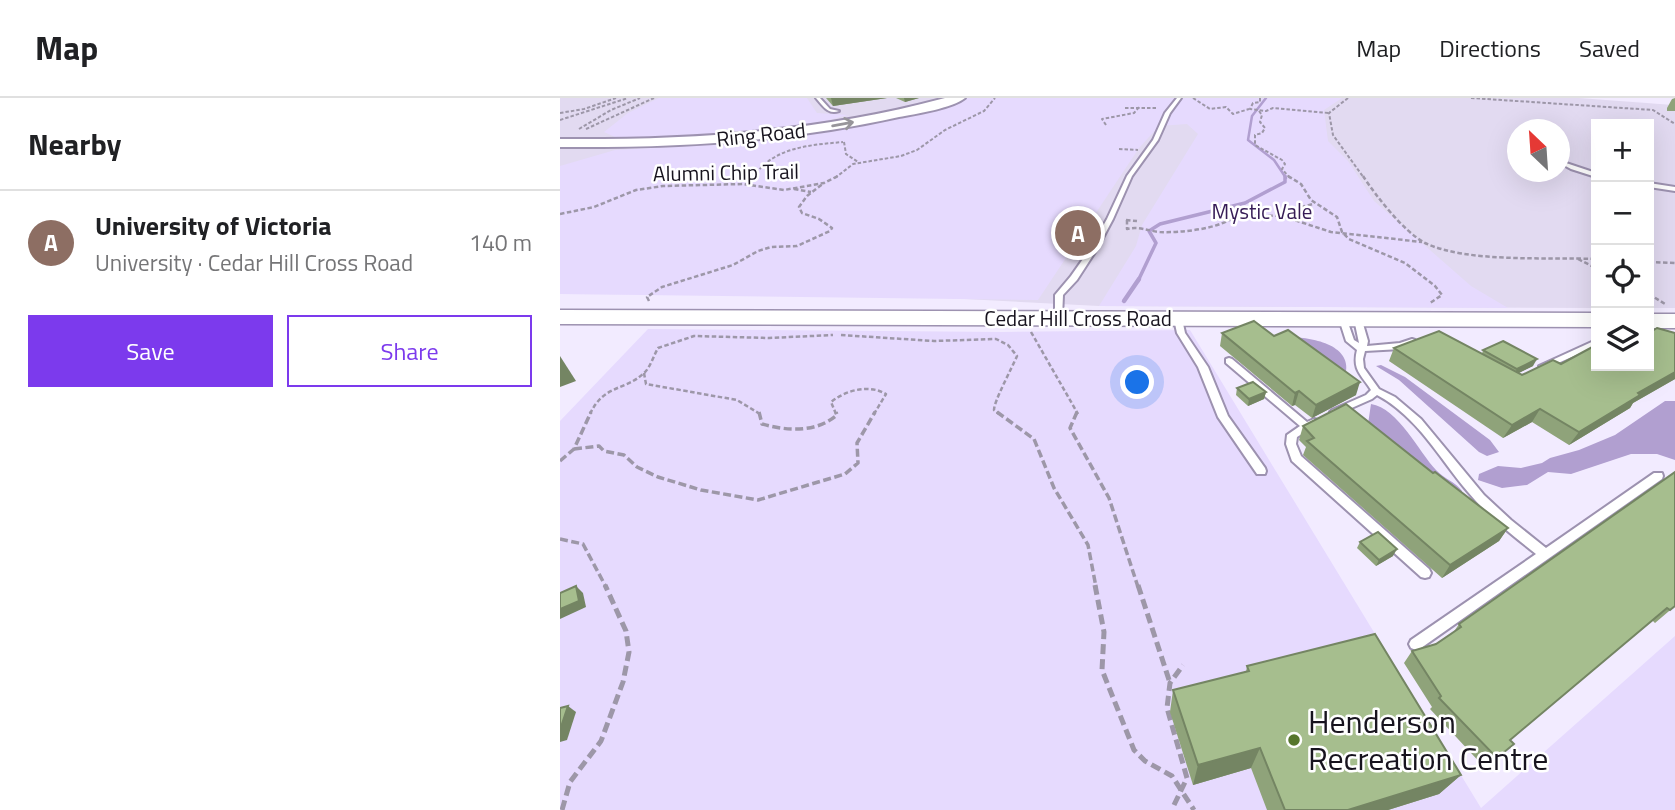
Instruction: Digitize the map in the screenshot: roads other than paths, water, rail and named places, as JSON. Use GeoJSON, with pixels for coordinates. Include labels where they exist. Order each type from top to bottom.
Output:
{"type":"FeatureCollection","features":[{"type":"Feature","properties":{"kind":"main road","name":"Cedar Hill Cross Road"},"geometry":{"type":"LineString","coordinates":[[560,317],[1591,320]]}},
{"type":"Feature","properties":{"kind":"street","name":"Ring Road"},"geometry":{"type":"LineString","coordinates":[[566,139],[654,144],[734,139],[840,125],[959,98]]}},
{"type":"Feature","properties":{"kind":"street"},"geometry":{"type":"LineString","coordinates":[[571,159],[607,149],[654,144]]}},
{"type":"Feature","properties":{"kind":"lane"},"geometry":{"type":"LineString","coordinates":[[818,98],[829,110],[836,111]]}},
{"type":"Feature","properties":{"kind":"lane"},"geometry":{"type":"LineString","coordinates":[[1058,318],[1059,295],[1072,282],[1087,259],[1110,219],[1121,191],[1145,150],[1161,130],[1164,116],[1179,98]]}},
{"type":"Feature","properties":{"kind":"lane"},"geometry":{"type":"LineString","coordinates":[[1570,165],[1591,173]]}},
{"type":"Feature","properties":{"kind":"lane"},"geometry":{"type":"LineString","coordinates":[[1654,185],[1675,189]]}},
{"type":"Feature","properties":{"kind":"lane"},"geometry":{"type":"LineString","coordinates":[[1178,319],[1181,333],[1203,367],[1223,417],[1261,471]]}},
{"type":"Feature","properties":{"kind":"lane"},"geometry":{"type":"LineString","coordinates":[[1350,319],[1364,341],[1356,360],[1358,368],[1376,391],[1406,407],[1472,490],[1514,531],[1545,554]]}},
{"type":"Feature","properties":{"kind":"lane"},"geometry":{"type":"LineString","coordinates":[[1350,319],[1350,341],[1361,349],[1401,346],[1421,339]]}},
{"type":"Feature","properties":{"kind":"lane"},"geometry":{"type":"LineString","coordinates":[[1537,370],[1591,345]]}},
{"type":"Feature","properties":{"kind":"lane"},"geometry":{"type":"LineString","coordinates":[[1228,361],[1306,426]]}},
{"type":"Feature","properties":{"kind":"lane"},"geometry":{"type":"LineString","coordinates":[[1376,391],[1369,397],[1306,426],[1292,435],[1291,444],[1296,458],[1425,573]]}},
{"type":"Feature","properties":{"kind":"lane"},"geometry":{"type":"LineString","coordinates":[[1416,644],[1658,476]]}},
{"type":"Feature","properties":{"kind":"waterway"},"geometry":{"type":"LineString","coordinates":[[1266,98],[1252,116],[1248,140],[1274,160],[1285,176]]}},
{"type":"Feature","properties":{"kind":"waterway"},"geometry":{"type":"LineString","coordinates":[[1139,279],[1156,243],[1149,231],[1160,224],[1245,203],[1285,182],[1285,176]]}},
{"type":"Feature","properties":{"kind":"waterway"},"geometry":{"type":"LineString","coordinates":[[1124,301],[1139,279]]}},
{"type":"Feature","properties":{"kind":"place","name":"University of Victoria"},"geometry":{"type":"Point","coordinates":[1078,233]}},
{"type":"Feature","properties":{"kind":"place","name":"Henderson Recreation Centre"},"geometry":{"type":"Point","coordinates":[1294,740]}},
{"type":"Feature","properties":{"kind":"park label","name":"Mystic Vale"},"geometry":{"type":"Point","coordinates":[1262,212]}}]}
